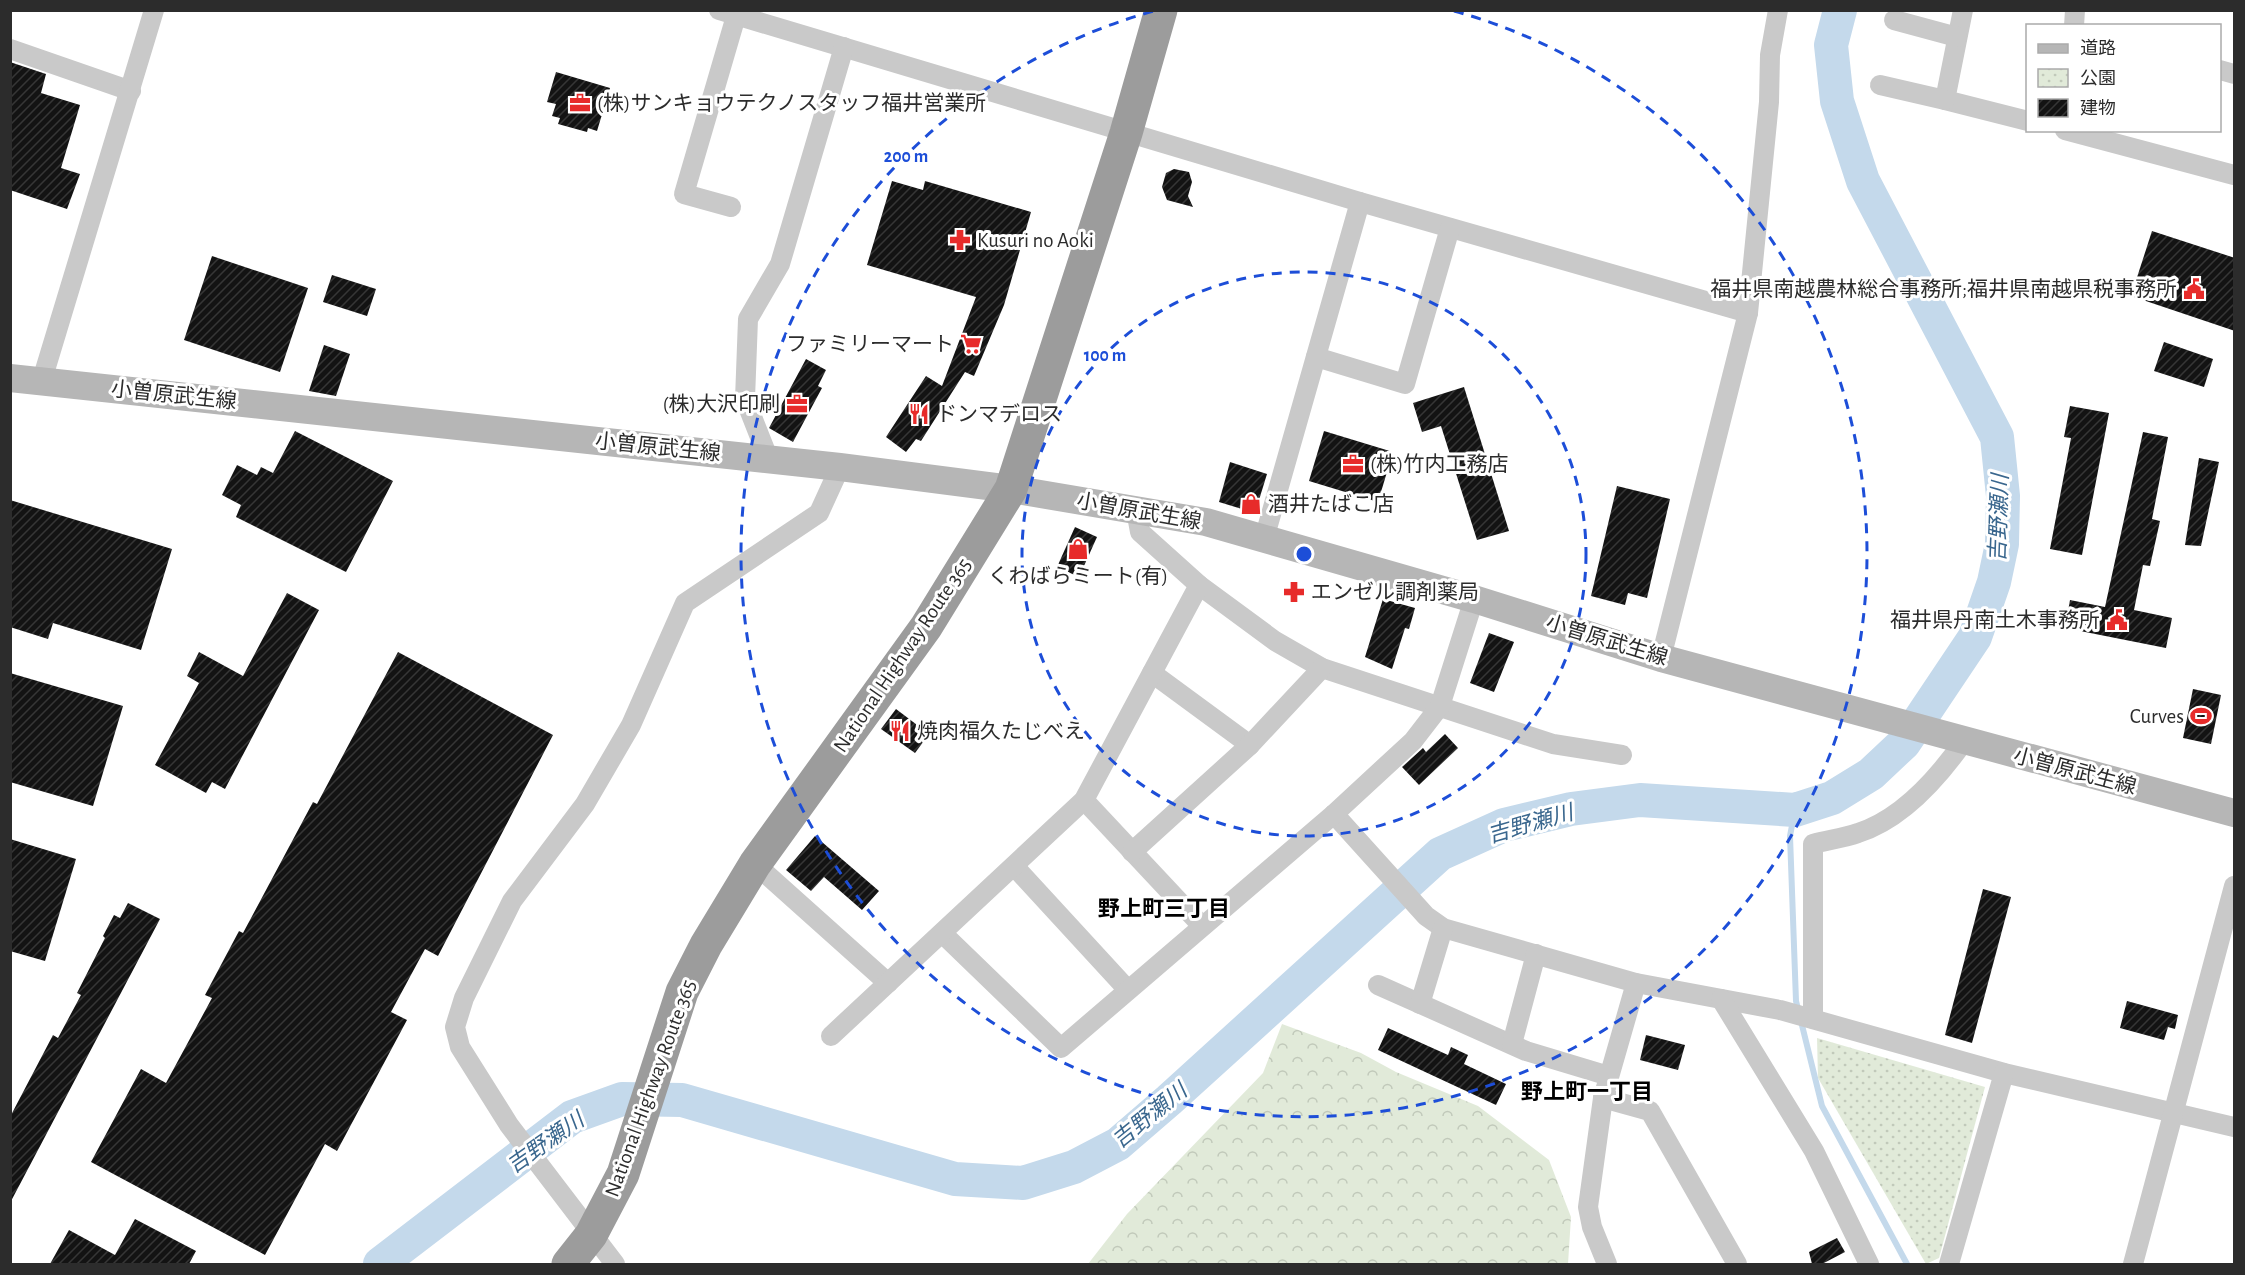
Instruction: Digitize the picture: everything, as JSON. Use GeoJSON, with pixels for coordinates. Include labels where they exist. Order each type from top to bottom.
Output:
{"type":"FeatureCollection","features":[{"type":"Feature","properties":{"kind":"highway","name":"National Highway Route 365"},"geometry":{"type":"LineString","coordinates":[[568,1264],[591,1235],[623,1174],[682,992],[706,945],[755,864],[926,627],[1011,489],[1126,133],[1161,10]]}},
{"type":"Feature","properties":{"kind":"main road","name":"小曽原武生線"},"geometry":{"type":"LineString","coordinates":[[10,378],[840,467],[1011,489],[1206,522],[1474,599],[1661,658],[2235,813]]}},
{"type":"Feature","properties":{"kind":"street"},"geometry":{"type":"LineString","coordinates":[[42,380],[154,10]]}},
{"type":"Feature","properties":{"kind":"street"},"geometry":{"type":"LineString","coordinates":[[1661,658],[1748,313],[1769,102],[1770,55],[1778,10]]}},
{"type":"Feature","properties":{"kind":"street"},"geometry":{"type":"LineString","coordinates":[[1945,100],[1963,10]]}},
{"type":"Feature","properties":{"kind":"street"},"geometry":{"type":"LineString","coordinates":[[731,207],[684,194],[728,13],[1360,202],[1748,313]]}},
{"type":"Feature","properties":{"kind":"street"},"geometry":{"type":"LineString","coordinates":[[1894,20],[1957,37]]}},
{"type":"Feature","properties":{"kind":"street"},"geometry":{"type":"LineString","coordinates":[[769,460],[745,399],[748,319],[780,264],[844,47]]}},
{"type":"Feature","properties":{"kind":"street"},"geometry":{"type":"LineString","coordinates":[[10,49],[131,91]]}},
{"type":"Feature","properties":{"kind":"street"},"geometry":{"type":"LineString","coordinates":[[1880,85],[2026,120]]}},
{"type":"Feature","properties":{"kind":"street"},"geometry":{"type":"LineString","coordinates":[[2073,132],[2235,175]]}},
{"type":"Feature","properties":{"kind":"street"},"geometry":{"type":"LineString","coordinates":[[1263,539],[1360,202]]}},
{"type":"Feature","properties":{"kind":"street"},"geometry":{"type":"LineString","coordinates":[[1316,357],[1405,384],[1450,228]]}},
{"type":"Feature","properties":{"kind":"street"},"geometry":{"type":"LineString","coordinates":[[615,1264],[509,1125],[460,1047],[455,1027],[464,998],[489,942],[512,901],[585,804],[631,725],[685,603],[819,513],[840,467]]}},
{"type":"Feature","properties":{"kind":"street"},"geometry":{"type":"LineString","coordinates":[[1136,510],[1140,532],[1199,585],[1275,641],[1322,668],[1553,744],[1622,754]]}},
{"type":"Feature","properties":{"kind":"street"},"geometry":{"type":"LineString","coordinates":[[831,1036],[1084,800],[1199,585]]}},
{"type":"Feature","properties":{"kind":"street"},"geometry":{"type":"LineString","coordinates":[[942,933],[1061,1048],[1334,814],[1413,741],[1440,706],[1474,599]]}},
{"type":"Feature","properties":{"kind":"street"},"geometry":{"type":"LineString","coordinates":[[1132,852],[1250,745],[1322,668]]}},
{"type":"Feature","properties":{"kind":"street"},"geometry":{"type":"LineString","coordinates":[[1152,673],[1250,745]]}},
{"type":"Feature","properties":{"kind":"street"},"geometry":{"type":"LineString","coordinates":[[1813,1019],[1813,844],[1860,833],[1910,804],[1949,763],[1959,740]]}},
{"type":"Feature","properties":{"kind":"street"},"geometry":{"type":"LineString","coordinates":[[1084,800],[1202,927]]}},
{"type":"Feature","properties":{"kind":"street"},"geometry":{"type":"LineString","coordinates":[[1334,814],[1426,916],[1443,928],[1636,983],[1813,1019],[2004,1073],[2235,1127]]}},
{"type":"Feature","properties":{"kind":"street"},"geometry":{"type":"LineString","coordinates":[[755,864],[888,983]]}},
{"type":"Feature","properties":{"kind":"street"},"geometry":{"type":"LineString","coordinates":[[1014,866],[1128,990]]}},
{"type":"Feature","properties":{"kind":"street"},"geometry":{"type":"LineString","coordinates":[[2133,1264],[2235,886]]}},
{"type":"Feature","properties":{"kind":"street"},"geometry":{"type":"LineString","coordinates":[[1420,1004],[1443,928]]}},
{"type":"Feature","properties":{"kind":"street"},"geometry":{"type":"LineString","coordinates":[[1512,1044],[1536,954]]}},
{"type":"Feature","properties":{"kind":"street"},"geometry":{"type":"LineString","coordinates":[[1607,1264],[1592,1227],[1588,1207],[1603,1098],[1636,983]]}},
{"type":"Feature","properties":{"kind":"street"},"geometry":{"type":"LineString","coordinates":[[1378,985],[1512,1044],[1610,1076]]}},
{"type":"Feature","properties":{"kind":"street"},"geometry":{"type":"LineString","coordinates":[[1721,999],[1814,1151],[1863,1262]]}},
{"type":"Feature","properties":{"kind":"street"},"geometry":{"type":"LineString","coordinates":[[1949,1264],[2004,1073]]}},
{"type":"Feature","properties":{"kind":"street"},"geometry":{"type":"LineString","coordinates":[[1603,1098],[1650,1111],[1737,1264]]}},
{"type":"Feature","properties":{"kind":"green space"},"geometry":{"type":"Polygon","coordinates":[[[1282,1024],[1361,1053],[1396,1072],[1478,1106],[1549,1160],[1571,1217],[1568,1264],[1088,1264],[1127,1214],[1263,1073],[1282,1024]]]}},
{"type":"Feature","properties":{"kind":"green space"},"geometry":{"type":"Polygon","coordinates":[[[1817,1038],[1985,1087],[1939,1258],[1926,1264],[1818,1078],[1817,1038]]]}},
{"type":"Feature","properties":{"kind":"building"},"geometry":{"type":"Polygon","coordinates":[[[10,62],[46,74],[41,93],[80,105],[61,168],[80,174],[67,209],[10,190],[10,62]]]}},
{"type":"Feature","properties":{"kind":"building"},"geometry":{"type":"Polygon","coordinates":[[[556,72],[610,88],[597,131],[588,128],[587,132],[558,124],[560,118],[552,116],[556,104],[547,102],[556,72]]]}},
{"type":"Feature","properties":{"kind":"building"},"geometry":{"type":"Polygon","coordinates":[[[1174,169],[1189,172],[1192,182],[1188,196],[1193,207],[1167,200],[1162,187],[1166,173],[1174,169]]]}},
{"type":"Feature","properties":{"kind":"building"},"geometry":{"type":"Polygon","coordinates":[[[892,181],[923,190],[925,181],[1031,212],[1004,305],[974,376],[965,372],[921,441],[916,439],[906,452],[886,437],[926,376],[942,386],[976,297],[867,265],[892,181]]]}},
{"type":"Feature","properties":{"kind":"building"},"geometry":{"type":"Polygon","coordinates":[[[2152,231],[2235,258],[2235,331],[2131,296],[2152,231]]]}},
{"type":"Feature","properties":{"kind":"building"},"geometry":{"type":"Polygon","coordinates":[[[212,256],[308,288],[280,372],[184,340],[212,256]]]}},
{"type":"Feature","properties":{"kind":"building"},"geometry":{"type":"Polygon","coordinates":[[[332,275],[376,289],[367,316],[323,302],[332,275]]]}},
{"type":"Feature","properties":{"kind":"building"},"geometry":{"type":"Polygon","coordinates":[[[2164,342],[2213,359],[2204,387],[2154,371],[2164,342]]]}},
{"type":"Feature","properties":{"kind":"building"},"geometry":{"type":"Polygon","coordinates":[[[324,345],[350,354],[336,396],[309,391],[324,345]]]}},
{"type":"Feature","properties":{"kind":"building"},"geometry":{"type":"Polygon","coordinates":[[[806,359],[826,370],[818,386],[822,388],[793,442],[769,428],[806,359]]]}},
{"type":"Feature","properties":{"kind":"building"},"geometry":{"type":"Polygon","coordinates":[[[1464,387],[1509,531],[1477,540],[1441,426],[1422,432],[1413,403],[1464,387]]]}},
{"type":"Feature","properties":{"kind":"building"},"geometry":{"type":"Polygon","coordinates":[[[2070,406],[2109,413],[2082,555],[2050,549],[2071,438],[2064,437],[2070,406]]]}},
{"type":"Feature","properties":{"kind":"building"},"geometry":{"type":"Polygon","coordinates":[[[295,431],[393,481],[346,572],[236,517],[241,505],[222,495],[237,465],[257,475],[261,467],[273,473],[295,431]]]}},
{"type":"Feature","properties":{"kind":"building"},"geometry":{"type":"Polygon","coordinates":[[[1324,431],[1393,452],[1378,502],[1309,481],[1324,431]]]}},
{"type":"Feature","properties":{"kind":"building"},"geometry":{"type":"Polygon","coordinates":[[[2143,432],[2168,437],[2152,519],[2160,521],[2150,566],[2143,565],[2134,610],[2172,618],[2166,648],[2065,628],[2070,600],[2105,607],[2143,432]]]}},
{"type":"Feature","properties":{"kind":"building"},"geometry":{"type":"Polygon","coordinates":[[[2199,458],[2219,462],[2201,546],[2185,545],[2199,458]]]}},
{"type":"Feature","properties":{"kind":"building"},"geometry":{"type":"Polygon","coordinates":[[[1230,462],[1267,474],[1255,513],[1219,502],[1230,462]]]}},
{"type":"Feature","properties":{"kind":"building"},"geometry":{"type":"Polygon","coordinates":[[[1617,486],[1670,499],[1647,598],[1628,593],[1625,605],[1591,596],[1617,486]]]}},
{"type":"Feature","properties":{"kind":"building"},"geometry":{"type":"Polygon","coordinates":[[[10,500],[172,549],[141,650],[53,623],[48,639],[10,627],[10,500]]]}},
{"type":"Feature","properties":{"kind":"building"},"geometry":{"type":"Polygon","coordinates":[[[1075,527],[1097,537],[1079,577],[1057,567],[1075,527]]]}},
{"type":"Feature","properties":{"kind":"building"},"geometry":{"type":"Polygon","coordinates":[[[287,593],[319,610],[225,789],[212,782],[206,793],[155,765],[199,683],[187,676],[199,652],[243,676],[287,593]]]}},
{"type":"Feature","properties":{"kind":"building"},"geometry":{"type":"Polygon","coordinates":[[[1383,599],[1415,608],[1409,629],[1405,628],[1392,669],[1365,657],[1383,599]]]}},
{"type":"Feature","properties":{"kind":"building"},"geometry":{"type":"Polygon","coordinates":[[[1489,633],[1514,642],[1494,692],[1470,683],[1489,633]]]}},
{"type":"Feature","properties":{"kind":"building"},"geometry":{"type":"Polygon","coordinates":[[[398,652],[553,735],[438,956],[425,949],[391,1012],[407,1020],[337,1151],[325,1144],[265,1255],[91,1162],[141,1069],[166,1083],[212,998],[205,995],[239,931],[243,933],[313,802],[317,804],[398,652]]]}},
{"type":"Feature","properties":{"kind":"building"},"geometry":{"type":"Polygon","coordinates":[[[10,673],[123,706],[93,806],[10,782],[10,673]]]}},
{"type":"Feature","properties":{"kind":"building"},"geometry":{"type":"Polygon","coordinates":[[[2193,689],[2221,695],[2211,744],[2183,738],[2193,689]]]}},
{"type":"Feature","properties":{"kind":"building"},"geometry":{"type":"Polygon","coordinates":[[[896,709],[929,734],[915,753],[881,729],[896,709]]]}},
{"type":"Feature","properties":{"kind":"building"},"geometry":{"type":"Polygon","coordinates":[[[1445,734],[1458,748],[1419,785],[1402,767],[1423,748],[1426,752],[1445,734]]]}},
{"type":"Feature","properties":{"kind":"building"},"geometry":{"type":"Polygon","coordinates":[[[815,836],[879,891],[862,910],[824,877],[811,891],[786,870],[815,836]]]}},
{"type":"Feature","properties":{"kind":"building"},"geometry":{"type":"Polygon","coordinates":[[[10,839],[76,859],[45,961],[10,951],[10,839]]]}},
{"type":"Feature","properties":{"kind":"building"},"geometry":{"type":"Polygon","coordinates":[[[1983,889],[2011,897],[1972,1043],[1945,1035],[1983,889]]]}},
{"type":"Feature","properties":{"kind":"building"},"geometry":{"type":"Polygon","coordinates":[[[128,903],[160,919],[10,1203],[10,1117],[53,1035],[58,1038],[81,995],[77,993],[114,915],[120,918],[128,903]]]}},
{"type":"Feature","properties":{"kind":"building"},"geometry":{"type":"Polygon","coordinates":[[[2127,1001],[2178,1015],[2175,1029],[2168,1027],[2164,1040],[2120,1028],[2127,1001]]]}},
{"type":"Feature","properties":{"kind":"building"},"geometry":{"type":"Polygon","coordinates":[[[1388,1028],[1448,1055],[1451,1047],[1468,1055],[1464,1064],[1506,1084],[1496,1105],[1378,1050],[1388,1028]]]}},
{"type":"Feature","properties":{"kind":"building"},"geometry":{"type":"Polygon","coordinates":[[[1646,1035],[1685,1045],[1678,1070],[1640,1060],[1646,1035]]]}},
{"type":"Feature","properties":{"kind":"building"},"geometry":{"type":"Polygon","coordinates":[[[135,1219],[196,1251],[189,1264],[50,1264],[69,1230],[115,1255],[135,1219]]]}},
{"type":"Feature","properties":{"kind":"building"},"geometry":{"type":"Polygon","coordinates":[[[1837,1238],[1845,1252],[1822,1264],[1812,1264],[1809,1252],[1837,1238]]]}},
{"type":"Feature","properties":{"kind":"waterway","name":"吉野瀬川"},"geometry":{"type":"LineString","coordinates":[[380,1264],[572,1117],[622,1099],[682,1100],[955,1179],[1023,1183],[1074,1167],[1118,1144],[1440,854],[1504,825],[1571,809],[1640,800],[1795,810],[1832,798],[1871,774],[1904,743],[1975,637],[1994,582],[2002,544],[2003,496],[1997,437],[1863,181],[1837,101],[1831,45],[1840,10]]}},
{"type":"Feature","properties":{"kind":"waterway"},"geometry":{"type":"LineString","coordinates":[[1795,810],[1790,836],[1796,1001],[1822,1106],[1907,1264]]}},
{"type":"Feature","properties":{"kind":"place","name":"(株)サンキョウテクノスタッフ福井営業所"},"geometry":{"type":"Point","coordinates":[580,103]}},
{"type":"Feature","properties":{"kind":"place","name":"Kusuri no Aoki"},"geometry":{"type":"Point","coordinates":[960,240]}},
{"type":"Feature","properties":{"kind":"place","name":"福井県南越農林総合事務所;福井県南越県税事務所"},"geometry":{"type":"Point","coordinates":[2194,289]}},
{"type":"Feature","properties":{"kind":"place","name":"ファミリーマート"},"geometry":{"type":"Point","coordinates":[971,344]}},
{"type":"Feature","properties":{"kind":"place","name":"(株)大沢印刷"},"geometry":{"type":"Point","coordinates":[797,404]}},
{"type":"Feature","properties":{"kind":"place","name":"ドンマデロス"},"geometry":{"type":"Point","coordinates":[919,414]}},
{"type":"Feature","properties":{"kind":"place","name":"(株)竹内工務店"},"geometry":{"type":"Point","coordinates":[1353,464]}},
{"type":"Feature","properties":{"kind":"place","name":"酒井たばこ店"},"geometry":{"type":"Point","coordinates":[1251,504]}},
{"type":"Feature","properties":{"kind":"place","name":"くわばらミート(有)"},"geometry":{"type":"Point","coordinates":[1078,549]}},
{"type":"Feature","properties":{"kind":"place","name":"エンゼル調剤薬局"},"geometry":{"type":"Point","coordinates":[1294,592]}},
{"type":"Feature","properties":{"kind":"place","name":"福井県丹南土木事務所"},"geometry":{"type":"Point","coordinates":[2117,620]}},
{"type":"Feature","properties":{"kind":"place","name":"Curves"},"geometry":{"type":"Point","coordinates":[2201,716]}},
{"type":"Feature","properties":{"kind":"place","name":"焼肉福久たじべえ"},"geometry":{"type":"Point","coordinates":[900,731]}},
{"type":"Feature","properties":{"kind":"district","name":"野上町三丁目"},"geometry":{"type":"Point","coordinates":[1164,908]}},
{"type":"Feature","properties":{"kind":"district","name":"野上町一丁目"},"geometry":{"type":"Point","coordinates":[1587,1091]}}]}
